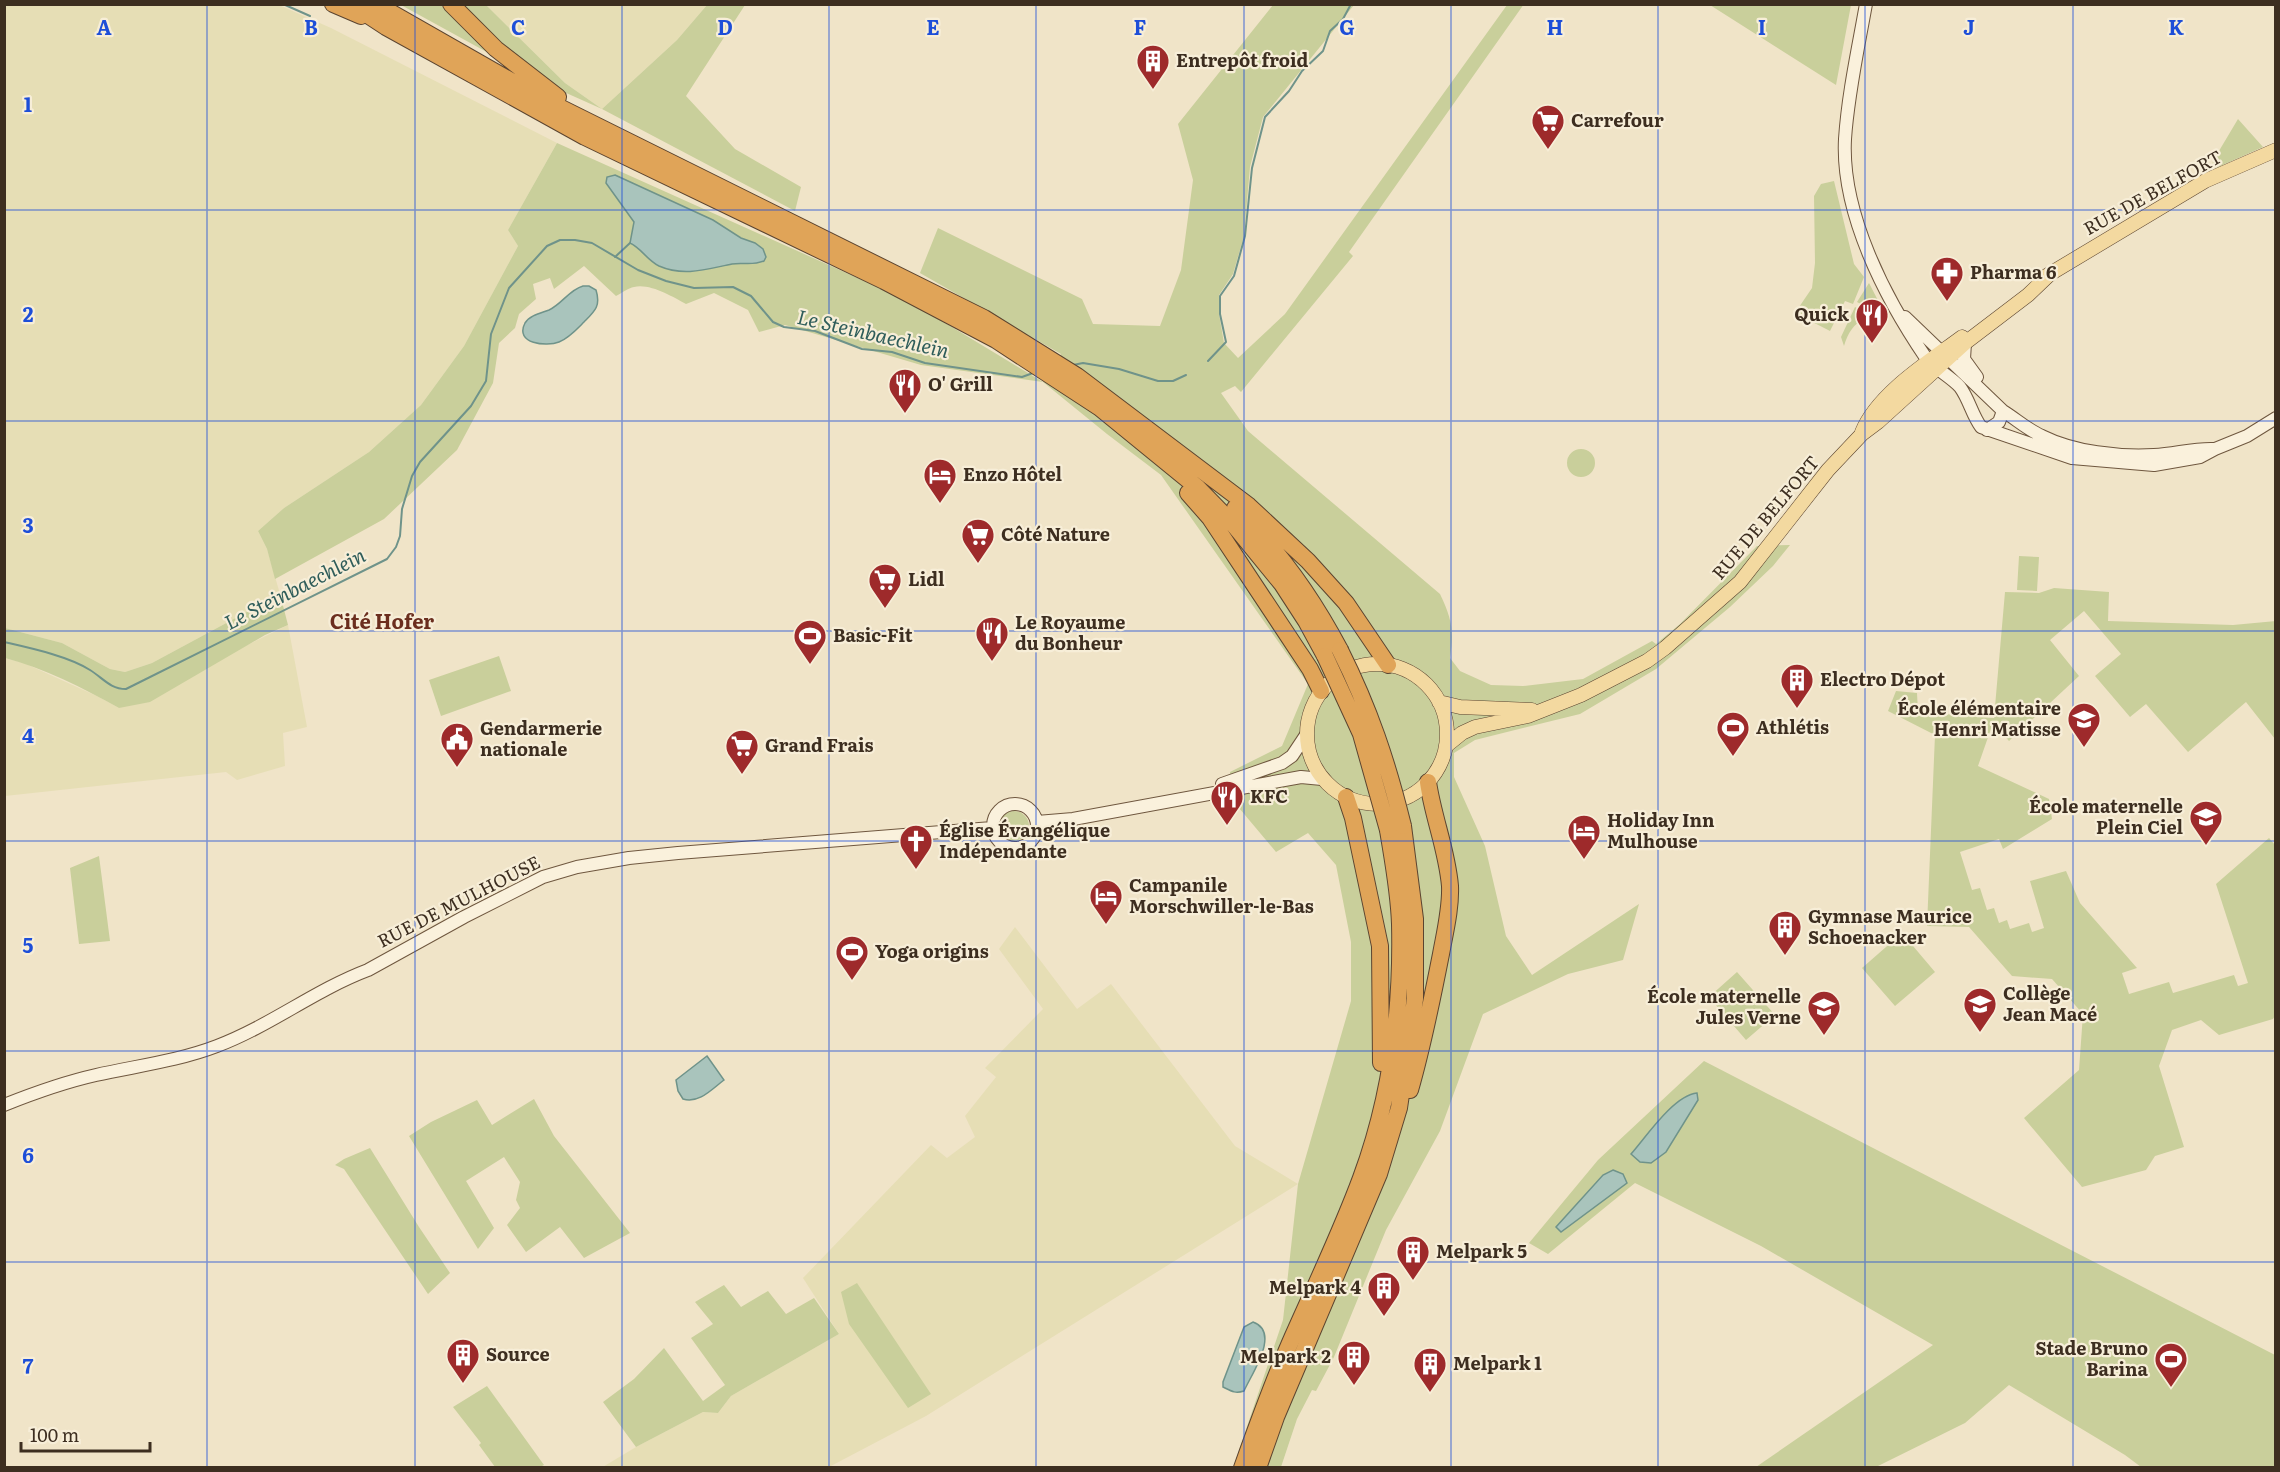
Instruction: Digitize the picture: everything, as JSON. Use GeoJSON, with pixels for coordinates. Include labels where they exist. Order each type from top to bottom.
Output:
{"type":"FeatureCollection","features":[{"type":"Feature","properties":{"kind":"highway"},"geometry":{"type":"LineString","coordinates":[[333,4],[386,27]]}},
{"type":"Feature","properties":{"kind":"highway"},"geometry":{"type":"LineString","coordinates":[[351,4],[386,27],[585,137],[884,281],[996,340],[1249,506],[1308,561],[1346,603],[1388,665]]}},
{"type":"Feature","properties":{"kind":"highway"},"geometry":{"type":"LineString","coordinates":[[376,4],[541,98],[984,318],[1077,376],[1266,540],[1295,576],[1320,613],[1333,653],[1360,690],[1376,731],[1414,919],[1415,999],[1399,1108],[1379,1174],[1276,1417],[1258,1467]]}},
{"type":"Feature","properties":{"kind":"highway"},"geometry":{"type":"LineString","coordinates":[[451,4],[496,49],[593,122]]}},
{"type":"Feature","properties":{"kind":"highway"},"geometry":{"type":"LineString","coordinates":[[1168,453],[1174,477],[1210,518],[1310,669],[1321,691]]}},
{"type":"Feature","properties":{"kind":"highway"},"geometry":{"type":"LineString","coordinates":[[1399,1108],[1409,1095],[1424,1039],[1447,918],[1450,890],[1448,859],[1430,798],[1428,782]]}},
{"type":"Feature","properties":{"kind":"highway"},"geometry":{"type":"LineString","coordinates":[[1346,797],[1373,904],[1380,946],[1382,990],[1382,1057],[1376,1105],[1358,1168],[1361,1178]]}},
{"type":"Feature","properties":{"kind":"highway"},"geometry":{"type":"LineString","coordinates":[[1242,1467],[1274,1381],[1361,1178],[1378,1125],[1392,1063],[1398,1002],[1400,922],[1395,873],[1395,828]]}},
{"type":"Feature","properties":{"kind":"main road"},"geometry":{"type":"LineString","coordinates":[[1866,4],[1849,101],[1845,141],[1846,173],[1854,209],[1877,272],[1899,313],[1935,361],[1961,389],[1981,427],[2072,458],[2154,460],[2199,448],[2215,448],[2247,436],[2276,418]]}},
{"type":"Feature","properties":{"kind":"main road","name":"RUE DE BELFORT"},"geometry":{"type":"LineString","coordinates":[[1862,434],[1872,413],[2023,291],[2205,181],[2276,150]]}},
{"type":"Feature","properties":{"kind":"main road"},"geometry":{"type":"LineString","coordinates":[[1877,272],[1876,288],[1920,359],[1935,361],[1980,390],[1999,407],[2042,436],[2071,446],[2154,460]]}},
{"type":"Feature","properties":{"kind":"main road","name":"RUE DE BELFORT"},"geometry":{"type":"LineString","coordinates":[[1446,746],[1462,733],[1474,728],[1528,716],[1581,695],[1647,660],[1698,621],[1740,582],[1828,470],[1862,434],[1878,422],[1935,361],[1965,344],[2028,295],[2051,273]]}},
{"type":"Feature","properties":{"kind":"main road"},"geometry":{"type":"LineString","coordinates":[[1965,344],[1964,359],[1979,381],[1980,390]]}},
{"type":"Feature","properties":{"kind":"main road"},"geometry":{"type":"LineString","coordinates":[[1972,410],[1986,404],[1999,407]]}},
{"type":"Feature","properties":{"kind":"main road"},"geometry":{"type":"LineString","coordinates":[[1987,430],[1999,422],[1999,407]]}},
{"type":"Feature","properties":{"kind":"main road"},"geometry":{"type":"LineString","coordinates":[[1370,665],[1388,665],[1413,674],[1424,682],[1439,702],[1445,716],[1446,746],[1440,765],[1428,782],[1414,793],[1398,801],[1381,804],[1363,803],[1346,797],[1322,779],[1311,758],[1306,735],[1308,720],[1321,691],[1335,678],[1351,669],[1370,665]]}},
{"type":"Feature","properties":{"kind":"main road","name":"RUE DE BELFORT"},"geometry":{"type":"LineString","coordinates":[[1439,702],[1460,707],[1540,710]]}},
{"type":"Feature","properties":{"kind":"main road"},"geometry":{"type":"LineString","coordinates":[[1159,803],[1282,763],[1292,756],[1306,735]]}},
{"type":"Feature","properties":{"kind":"main road"},"geometry":{"type":"LineString","coordinates":[[1037,822],[1073,819],[1301,777],[1322,779]]}},
{"type":"Feature","properties":{"kind":"main road"},"geometry":{"type":"LineString","coordinates":[[1014,804],[1024,806],[1033,812],[1037,822],[1034,839],[1019,849],[1004,846],[995,838],[992,828],[993,819],[998,811],[1014,804]]}},
{"type":"Feature","properties":{"kind":"main road","name":"RUE DE MULHOUSE"},"geometry":{"type":"LineString","coordinates":[[4,1105],[83,1078],[162,1062],[217,1046],[246,1033],[346,978],[368,970],[487,904],[543,876],[559,871],[648,856],[992,828]]}},
{"type":"Feature","properties":{"kind":"shaded area"},"geometry":{"type":"Polygon","coordinates":[[[4,5],[279,5],[331,28],[557,143],[508,230],[518,246],[464,346],[421,405],[369,452],[284,508],[258,531],[267,549],[280,594],[152,663],[125,672],[110,669],[62,643],[5,628],[4,5]]]}},
{"type":"Feature","properties":{"kind":"shaded area"},"geometry":{"type":"Polygon","coordinates":[[[486,5],[707,5],[677,40],[602,109],[565,83],[486,5]]]}},
{"type":"Feature","properties":{"kind":"shaded area"},"geometry":{"type":"Polygon","coordinates":[[[288,625],[307,727],[283,733],[285,766],[237,780],[226,772],[5,796],[4,658],[24,663],[119,708],[288,625]]]}},
{"type":"Feature","properties":{"kind":"shaded area"},"geometry":{"type":"Polygon","coordinates":[[[1015,927],[1077,1009],[1111,984],[1235,1146],[1298,1184],[926,1416],[829,1467],[601,1468],[703,1412],[718,1413],[731,1396],[839,1334],[803,1278],[931,1145],[947,1158],[975,1137],[965,1116],[996,1077],[985,1068],[1043,1009],[999,949],[1015,927]]]}},
{"type":"Feature","properties":{"kind":"green space"},"geometry":{"type":"Polygon","coordinates":[[[1524,4],[1349,252],[1353,256],[1241,392],[1235,386],[1221,393],[1248,431],[1440,594],[1451,625],[1450,658],[1460,671],[1491,685],[1523,686],[1583,679],[1652,641],[1656,644],[1680,624],[1757,546],[1790,545],[1773,566],[1730,607],[1656,669],[1580,714],[1475,740],[1454,753],[1454,777],[1485,846],[1506,936],[1532,975],[1639,904],[1623,960],[1568,974],[1483,1014],[1440,1131],[1386,1230],[1334,1357],[1316,1391],[1312,1390],[1297,1419],[1281,1467],[1233,1468],[1283,1320],[1298,1184],[1351,1001],[1351,942],[1336,865],[1308,833],[1276,852],[1229,796],[1230,772],[1282,746],[1308,684],[1161,475],[1043,382],[1061,354],[920,273],[938,228],[1082,299],[1093,324],[1160,326],[1181,270],[1193,180],[1178,124],[1273,5],[1354,5],[1263,117],[1250,167],[1244,236],[1233,274],[1219,295],[1219,314],[1224,343],[1238,358],[1285,314],[1507,5],[1524,4]]]}},
{"type":"Feature","properties":{"kind":"green space"},"geometry":{"type":"Polygon","coordinates":[[[401,5],[441,5],[494,56],[401,5]]]}},
{"type":"Feature","properties":{"kind":"green space"},"geometry":{"type":"Polygon","coordinates":[[[463,5],[486,5],[565,83],[602,109],[564,92],[508,49],[463,5]]]}},
{"type":"Feature","properties":{"kind":"green space"},"geometry":{"type":"Polygon","coordinates":[[[707,5],[745,5],[686,96],[735,149],[801,187],[795,211],[602,109],[677,40],[707,5]]]}},
{"type":"Feature","properties":{"kind":"green space"},"geometry":{"type":"Polygon","coordinates":[[[1710,5],[1851,5],[1836,85],[1710,5]]]}},
{"type":"Feature","properties":{"kind":"green space"},"geometry":{"type":"Polygon","coordinates":[[[2238,119],[2263,147],[2216,168],[2212,167],[2213,161],[2238,119]]]}},
{"type":"Feature","properties":{"kind":"green space"},"geometry":{"type":"Polygon","coordinates":[[[557,143],[909,301],[1043,382],[921,365],[785,325],[759,332],[748,310],[714,293],[686,304],[661,291],[640,286],[616,296],[584,266],[554,289],[550,278],[533,284],[536,299],[519,314],[515,328],[499,343],[493,383],[457,450],[384,519],[275,579],[267,549],[258,531],[284,508],[369,452],[421,405],[464,346],[518,246],[508,230],[557,143]]]}},
{"type":"Feature","properties":{"kind":"green space"},"geometry":{"type":"Polygon","coordinates":[[[1834,181],[1854,264],[1864,277],[1853,304],[1845,301],[1830,331],[1795,313],[1812,288],[1815,263],[1814,196],[1821,184],[1834,181]]]}},
{"type":"Feature","properties":{"kind":"green space"},"geometry":{"type":"Polygon","coordinates":[[[1869,283],[1887,318],[1857,302],[1869,283]]]}},
{"type":"Feature","properties":{"kind":"green space"},"geometry":{"type":"Polygon","coordinates":[[[1855,307],[1871,315],[1878,324],[1866,318],[1861,320],[1852,329],[1844,346],[1841,337],[1855,307]]]}},
{"type":"Feature","properties":{"kind":"green space"},"geometry":{"type":"Polygon","coordinates":[[[1581,449],[1591,453],[1595,463],[1591,473],[1581,477],[1571,473],[1567,463],[1571,453],[1581,449]]]}},
{"type":"Feature","properties":{"kind":"green space"},"geometry":{"type":"Polygon","coordinates":[[[2019,556],[2039,557],[2037,591],[2017,590],[2019,556]]]}},
{"type":"Feature","properties":{"kind":"green space"},"geometry":{"type":"Polygon","coordinates":[[[2054,588],[2109,592],[2108,621],[2233,625],[2276,621],[2275,739],[2246,702],[2188,752],[2146,704],[2130,717],[2095,676],[2121,654],[2084,611],[2050,640],[2079,676],[2009,741],[1993,723],[1978,766],[2049,799],[2052,819],[2003,849],[1999,839],[1960,852],[1972,890],[1980,888],[1987,910],[1994,908],[1999,923],[2007,920],[2010,929],[2029,923],[2032,932],[2044,928],[2030,881],[2066,871],[2080,903],[2137,968],[2122,973],[2129,994],[2169,982],[2173,993],[2234,975],[2238,986],[2248,983],[2216,884],[2269,838],[2275,845],[2276,1014],[2273,1019],[2219,1035],[2201,1020],[2172,1030],[2159,1066],[2184,1147],[2155,1156],[2146,1170],[2082,1187],[2024,1118],[2079,1070],[2083,1014],[2052,979],[2012,976],[1969,927],[1927,926],[1935,735],[1888,711],[1896,691],[1917,693],[1918,712],[1994,718],[2005,592],[2039,593],[2054,588]]]}},
{"type":"Feature","properties":{"kind":"green space"},"geometry":{"type":"Polygon","coordinates":[[[280,594],[288,625],[265,635],[150,702],[119,708],[63,679],[5,658],[5,628],[62,643],[110,669],[125,672],[152,663],[280,594]]]}},
{"type":"Feature","properties":{"kind":"green space"},"geometry":{"type":"Polygon","coordinates":[[[499,656],[511,691],[441,716],[429,680],[499,656]]]}},
{"type":"Feature","properties":{"kind":"green space"},"geometry":{"type":"Polygon","coordinates":[[[1014,811],[1025,815],[1029,826],[1025,837],[1014,841],[1003,837],[999,826],[1003,815],[1014,811]]]}},
{"type":"Feature","properties":{"kind":"green space"},"geometry":{"type":"Polygon","coordinates":[[[99,856],[110,941],[79,944],[70,868],[99,856]]]}},
{"type":"Feature","properties":{"kind":"green space"},"geometry":{"type":"Polygon","coordinates":[[[1902,933],[1935,972],[1895,1006],[1862,968],[1902,933]]]}},
{"type":"Feature","properties":{"kind":"green space"},"geometry":{"type":"Polygon","coordinates":[[[1737,972],[1775,1015],[1746,1040],[1709,997],[1737,972]]]}},
{"type":"Feature","properties":{"kind":"green space"},"geometry":{"type":"Polygon","coordinates":[[[1704,1061],[2275,1355],[2275,1467],[2141,1467],[2009,1385],[1965,1423],[1876,1467],[1756,1467],[1933,1345],[1761,1246],[1635,1183],[1548,1254],[1529,1243],[1598,1160],[1704,1061]]]}},
{"type":"Feature","properties":{"kind":"green space"},"geometry":{"type":"Polygon","coordinates":[[[534,1099],[554,1136],[630,1233],[584,1258],[560,1227],[526,1252],[507,1225],[520,1208],[516,1200],[520,1182],[504,1157],[466,1181],[494,1228],[478,1249],[409,1136],[431,1122],[477,1100],[492,1125],[534,1099]]]}},
{"type":"Feature","properties":{"kind":"green space"},"geometry":{"type":"Polygon","coordinates":[[[370,1148],[450,1273],[428,1294],[344,1169],[335,1165],[370,1148]]]}},
{"type":"Feature","properties":{"kind":"green space"},"geometry":{"type":"Polygon","coordinates":[[[857,1283],[931,1394],[908,1408],[849,1324],[841,1292],[857,1283]]]}},
{"type":"Feature","properties":{"kind":"green space"},"geometry":{"type":"Polygon","coordinates":[[[724,1285],[741,1307],[768,1291],[786,1314],[814,1298],[839,1334],[731,1396],[718,1413],[703,1412],[636,1447],[603,1402],[634,1379],[664,1348],[703,1401],[725,1385],[691,1338],[713,1324],[695,1302],[724,1285]]]}},
{"type":"Feature","properties":{"kind":"green space"},"geometry":{"type":"Polygon","coordinates":[[[487,1386],[544,1465],[540,1467],[495,1467],[479,1445],[481,1443],[453,1407],[487,1386]]]}},
{"type":"Feature","properties":{"kind":"water"},"geometry":{"type":"Polygon","coordinates":[[[615,175],[713,220],[741,238],[755,243],[763,249],[766,257],[764,261],[686,272],[659,266],[630,243],[634,222],[606,183],[607,177],[615,175]]]}},
{"type":"Feature","properties":{"kind":"water"},"geometry":{"type":"Polygon","coordinates":[[[583,286],[596,290],[597,304],[591,315],[573,333],[559,342],[547,344],[533,342],[524,336],[525,323],[530,318],[554,307],[583,286]]]}},
{"type":"Feature","properties":{"kind":"water"},"geometry":{"type":"Polygon","coordinates":[[[707,1056],[724,1080],[700,1098],[683,1099],[678,1091],[676,1080],[707,1056]]]}},
{"type":"Feature","properties":{"kind":"water"},"geometry":{"type":"Polygon","coordinates":[[[1697,1093],[1698,1100],[1666,1152],[1651,1163],[1640,1162],[1631,1154],[1670,1109],[1688,1095],[1697,1093]]]}},
{"type":"Feature","properties":{"kind":"water"},"geometry":{"type":"Polygon","coordinates":[[[1613,1170],[1623,1174],[1627,1183],[1561,1232],[1556,1227],[1603,1175],[1613,1170]]]}},
{"type":"Feature","properties":{"kind":"water"},"geometry":{"type":"Polygon","coordinates":[[[1253,1322],[1261,1327],[1265,1334],[1262,1354],[1244,1391],[1233,1392],[1223,1387],[1223,1382],[1244,1327],[1253,1322]]]}},
{"type":"Feature","properties":{"kind":"waterway"},"geometry":{"type":"LineString","coordinates":[[283,4],[310,16]]}},
{"type":"Feature","properties":{"kind":"waterway","name":"Le Steinbaechlein"},"geometry":{"type":"LineString","coordinates":[[1208,361],[1226,342],[1220,314],[1220,296],[1234,276],[1245,236],[1252,168],[1265,117],[1289,91],[1302,71],[1323,51],[1330,31],[1343,19],[1351,4]]}},
{"type":"Feature","properties":{"kind":"waterway","name":"Le Steinbaechlein"},"geometry":{"type":"LineString","coordinates":[[4,642],[71,661],[90,670],[111,685],[126,689],[387,559],[396,547],[400,536],[402,509],[412,476],[420,462],[471,406],[486,381],[491,334],[509,288],[547,246],[560,240],[592,243],[638,270],[666,281],[694,288],[733,287],[751,296],[773,322],[784,327],[815,331],[862,349],[892,352],[925,363],[1022,377],[1033,373]]}},
{"type":"Feature","properties":{"kind":"waterway"},"geometry":{"type":"LineString","coordinates":[[615,257],[630,243]]}},
{"type":"Feature","properties":{"kind":"waterway","name":"Le Steinbaechlein"},"geometry":{"type":"LineString","coordinates":[[1073,365],[1083,363],[1119,369],[1158,381],[1173,381],[1186,375]]}},
{"type":"Feature","properties":{"kind":"place","name":"Entrepôt froid"},"geometry":{"type":"Point","coordinates":[1153,90]}},
{"type":"Feature","properties":{"kind":"place","name":"Carrefour"},"geometry":{"type":"Point","coordinates":[1548,150]}},
{"type":"Feature","properties":{"kind":"place","name":"Pharma 6"},"geometry":{"type":"Point","coordinates":[1947,302]}},
{"type":"Feature","properties":{"kind":"place","name":"Quick"},"geometry":{"type":"Point","coordinates":[1872,344]}},
{"type":"Feature","properties":{"kind":"place","name":"O' Grill"},"geometry":{"type":"Point","coordinates":[905,414]}},
{"type":"Feature","properties":{"kind":"place","name":"Enzo Hôtel"},"geometry":{"type":"Point","coordinates":[940,504]}},
{"type":"Feature","properties":{"kind":"place","name":"Côté Nature"},"geometry":{"type":"Point","coordinates":[978,564]}},
{"type":"Feature","properties":{"kind":"place","name":"Lidl"},"geometry":{"type":"Point","coordinates":[885,609]}},
{"type":"Feature","properties":{"kind":"place","name":"Le Royaume du Bonheur"},"geometry":{"type":"Point","coordinates":[992,662]}},
{"type":"Feature","properties":{"kind":"place","name":"Basic-Fit"},"geometry":{"type":"Point","coordinates":[810,665]}},
{"type":"Feature","properties":{"kind":"place","name":"Electro Dépot"},"geometry":{"type":"Point","coordinates":[1797,709]}},
{"type":"Feature","properties":{"kind":"place","name":"École élémentaire Henri Matisse"},"geometry":{"type":"Point","coordinates":[2084,748]}},
{"type":"Feature","properties":{"kind":"place","name":"Athlétis"},"geometry":{"type":"Point","coordinates":[1733,757]}},
{"type":"Feature","properties":{"kind":"place","name":"Gendarmerie nationale"},"geometry":{"type":"Point","coordinates":[457,768]}},
{"type":"Feature","properties":{"kind":"place","name":"Grand Frais"},"geometry":{"type":"Point","coordinates":[742,775]}},
{"type":"Feature","properties":{"kind":"place","name":"KFC"},"geometry":{"type":"Point","coordinates":[1227,826]}},
{"type":"Feature","properties":{"kind":"place","name":"École maternelle Plein Ciel"},"geometry":{"type":"Point","coordinates":[2206,846]}},
{"type":"Feature","properties":{"kind":"place","name":"Holiday Inn Mulhouse"},"geometry":{"type":"Point","coordinates":[1584,860]}},
{"type":"Feature","properties":{"kind":"place","name":"Église Évangélique Indépendante"},"geometry":{"type":"Point","coordinates":[916,870]}},
{"type":"Feature","properties":{"kind":"place","name":"Campanile Morschwiller-le-Bas"},"geometry":{"type":"Point","coordinates":[1106,925]}},
{"type":"Feature","properties":{"kind":"place","name":"Gymnase Maurice Schoenacker"},"geometry":{"type":"Point","coordinates":[1785,956]}},
{"type":"Feature","properties":{"kind":"place","name":"Yoga origins"},"geometry":{"type":"Point","coordinates":[852,981]}},
{"type":"Feature","properties":{"kind":"place","name":"Collège Jean Macé"},"geometry":{"type":"Point","coordinates":[1980,1033]}},
{"type":"Feature","properties":{"kind":"place","name":"École maternelle Jules Verne"},"geometry":{"type":"Point","coordinates":[1824,1036]}},
{"type":"Feature","properties":{"kind":"place","name":"Melpark 5"},"geometry":{"type":"Point","coordinates":[1413,1281]}},
{"type":"Feature","properties":{"kind":"place","name":"Melpark 4"},"geometry":{"type":"Point","coordinates":[1384,1317]}},
{"type":"Feature","properties":{"kind":"place","name":"Source"},"geometry":{"type":"Point","coordinates":[463,1384]}},
{"type":"Feature","properties":{"kind":"place","name":"Melpark 2"},"geometry":{"type":"Point","coordinates":[1354,1386]}},
{"type":"Feature","properties":{"kind":"place","name":"Stade Bruno Barina"},"geometry":{"type":"Point","coordinates":[2171,1388]}},
{"type":"Feature","properties":{"kind":"place","name":"Melpark 1"},"geometry":{"type":"Point","coordinates":[1430,1393]}},
{"type":"Feature","properties":{"kind":"district","name":"Cité Hofer"},"geometry":{"type":"Point","coordinates":[382,622]}}]}
